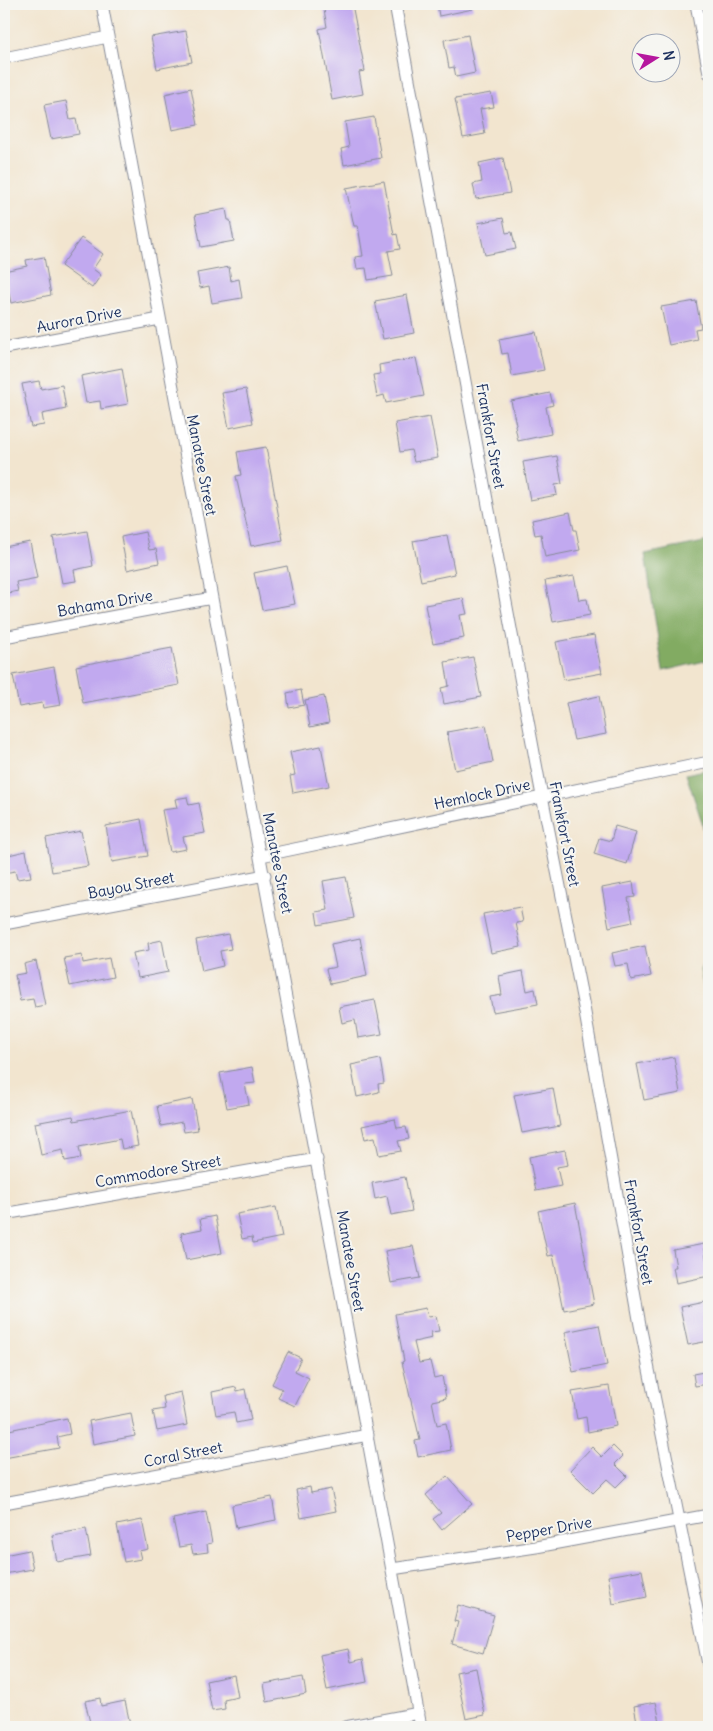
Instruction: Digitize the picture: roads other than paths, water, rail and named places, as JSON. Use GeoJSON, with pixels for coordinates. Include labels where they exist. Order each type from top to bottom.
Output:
{"type":"FeatureCollection","features":[{"type":"Feature","properties":{"kind":"street","name":"Manatee Street"},"geometry":{"type":"LineString","coordinates":[[102,4],[265,875],[421,1727]]}},
{"type":"Feature","properties":{"kind":"street","name":"Frankfort Street"},"geometry":{"type":"LineString","coordinates":[[396,4],[542,796],[584,1007],[640,1325],[709,1669]]}},
{"type":"Feature","properties":{"kind":"street"},"geometry":{"type":"LineString","coordinates":[[696,4],[709,73]]}},
{"type":"Feature","properties":{"kind":"street"},"geometry":{"type":"LineString","coordinates":[[4,58],[108,37]]}},
{"type":"Feature","properties":{"kind":"street","name":"Aurora Drive"},"geometry":{"type":"LineString","coordinates":[[4,348],[160,319]]}},
{"type":"Feature","properties":{"kind":"street","name":"Bahama Drive"},"geometry":{"type":"LineString","coordinates":[[4,637],[212,598]]}},
{"type":"Feature","properties":{"kind":"street","name":"Hemlock Drive"},"geometry":{"type":"LineString","coordinates":[[261,856],[709,762]]}},
{"type":"Feature","properties":{"kind":"street","name":"Bayou Street"},"geometry":{"type":"LineString","coordinates":[[4,924],[265,875]]}},
{"type":"Feature","properties":{"kind":"street","name":"Commodore Street"},"geometry":{"type":"LineString","coordinates":[[4,1214],[317,1158]]}},
{"type":"Feature","properties":{"kind":"street","name":"Coral Street"},"geometry":{"type":"LineString","coordinates":[[4,1503],[368,1435]]}},
{"type":"Feature","properties":{"kind":"street","name":"Pepper Drive"},"geometry":{"type":"LineString","coordinates":[[392,1569],[536,1547],[709,1515]]}},
{"type":"Feature","properties":{"kind":"street"},"geometry":{"type":"LineString","coordinates":[[345,1727],[418,1712]]}}]}
